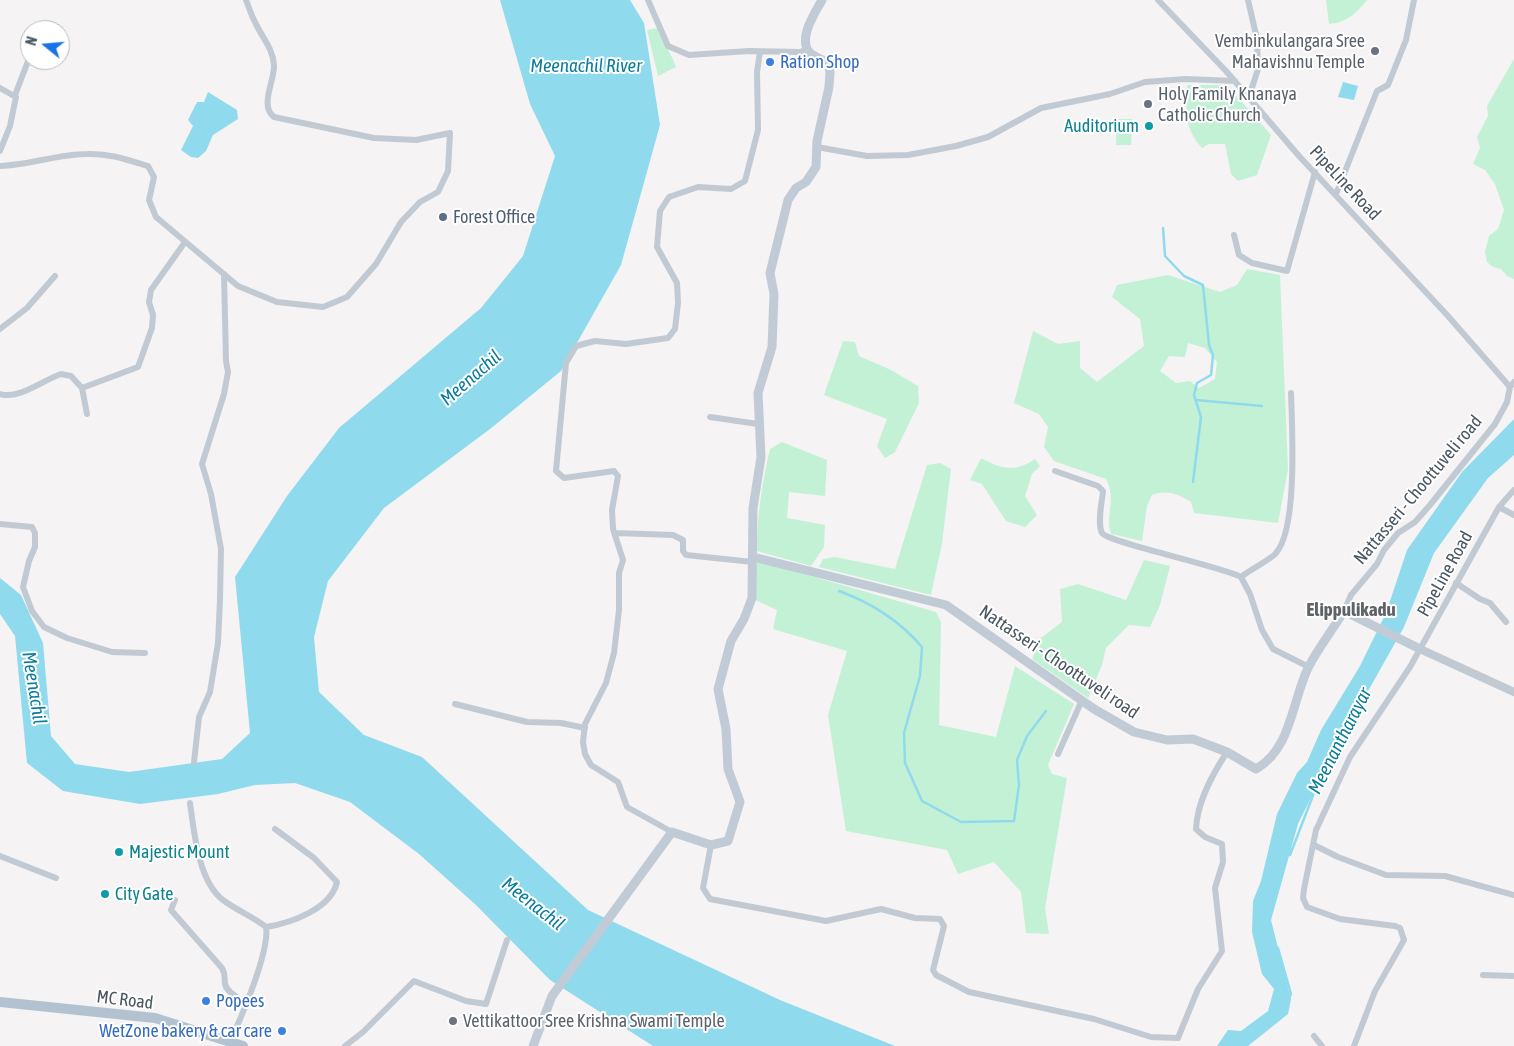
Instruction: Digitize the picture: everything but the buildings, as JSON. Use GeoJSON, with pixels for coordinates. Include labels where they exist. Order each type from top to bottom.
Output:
{"type":"FeatureCollection","features":[{"type":"Feature","properties":{"kind":"main road"},"geometry":{"type":"LineString","coordinates":[[533,1046],[552,996],[672,832],[711,846],[728,841],[740,802],[728,769],[726,728],[718,689],[731,641],[744,619],[752,598],[754,508],[761,457],[758,393],[772,347],[774,294],[770,273],[788,200],[796,188],[806,182],[816,167],[817,148],[830,72],[828,63],[810,53],[806,34],[822,0]]}},
{"type":"Feature","properties":{"kind":"main road","name":"Nattasseri - Choottuveli road"},"geometry":{"type":"LineString","coordinates":[[753,560],[946,605],[1082,700],[1134,732],[1167,740],[1193,740],[1227,752],[1256,769],[1265,764],[1285,734],[1309,666],[1344,611]]}},
{"type":"Feature","properties":{"kind":"main road"},"geometry":{"type":"LineString","coordinates":[[1344,611],[1420,648]]}},
{"type":"Feature","properties":{"kind":"main road","name":"MC Road"},"geometry":{"type":"LineString","coordinates":[[0,1002],[155,1018],[243,1046]]}},
{"type":"Feature","properties":{"kind":"street"},"geometry":{"type":"LineString","coordinates":[[0,166],[22,165],[54,157],[88,154],[112,155],[148,166],[154,177],[149,200],[156,217],[238,286],[277,302],[323,307],[347,297],[376,264],[401,222],[420,202],[438,192],[448,171],[450,133],[416,140],[374,138],[324,129],[270,114],[268,100],[274,77],[274,62],[270,48],[255,23],[246,0]]}},
{"type":"Feature","properties":{"kind":"street"},"geometry":{"type":"LineString","coordinates":[[648,0],[668,46],[689,55],[800,52],[808,49]]}},
{"type":"Feature","properties":{"kind":"street","name":"PipeLine Road"},"geometry":{"type":"LineString","coordinates":[[1158,0],[1235,81],[1315,172],[1512,384]]}},
{"type":"Feature","properties":{"kind":"street"},"geometry":{"type":"LineString","coordinates":[[1248,0],[1257,40],[1258,69],[1249,97]]}},
{"type":"Feature","properties":{"kind":"street"},"geometry":{"type":"LineString","coordinates":[[1336,194],[1377,91],[1388,85],[1406,40],[1414,0]]}},
{"type":"Feature","properties":{"kind":"street"},"geometry":{"type":"LineString","coordinates":[[672,832],[627,807],[618,782],[591,765],[585,754],[585,728],[606,684],[614,653],[619,610],[619,572],[623,560],[614,534],[612,510],[618,476],[614,471],[564,478],[556,471],[566,363],[576,346],[595,341],[626,344],[668,338],[675,329],[678,303],[677,282],[657,247],[660,211],[669,197],[698,187],[732,188],[744,181],[758,130],[760,52]]}},
{"type":"Feature","properties":{"kind":"street"},"geometry":{"type":"LineString","coordinates":[[0,151],[10,126],[15,95],[25,70]]}},
{"type":"Feature","properties":{"kind":"street"},"geometry":{"type":"LineString","coordinates":[[817,148],[866,156],[908,155],[956,146],[988,137],[1041,108],[1110,94],[1145,82],[1185,79],[1235,81]]}},
{"type":"Feature","properties":{"kind":"street"},"geometry":{"type":"LineString","coordinates":[[0,88],[15,95]]}},
{"type":"Feature","properties":{"kind":"street"},"geometry":{"type":"LineString","coordinates":[[1234,235],[1238,255],[1252,263],[1287,272],[1315,172]]}},
{"type":"Feature","properties":{"kind":"street"},"geometry":{"type":"LineString","coordinates":[[82,388],[138,367],[152,328],[153,315],[149,302],[151,290],[185,242]]}},
{"type":"Feature","properties":{"kind":"street"},"geometry":{"type":"LineString","coordinates":[[194,762],[199,717],[210,692],[218,644],[221,549],[211,494],[202,464],[218,418],[228,372],[226,361],[224,274]]}},
{"type":"Feature","properties":{"kind":"street"},"geometry":{"type":"LineString","coordinates":[[0,329],[27,308],[55,276]]}},
{"type":"Feature","properties":{"kind":"street"},"geometry":{"type":"LineString","coordinates":[[0,394],[6,396],[24,392],[61,374],[71,376],[82,388],[86,414]]}},
{"type":"Feature","properties":{"kind":"street","name":"Nattasseri - Choottuveli road"},"geometry":{"type":"LineString","coordinates":[[1344,611],[1351,594],[1377,564],[1384,550],[1398,533],[1415,522],[1490,431],[1507,402],[1512,384]]}},
{"type":"Feature","properties":{"kind":"street"},"geometry":{"type":"LineString","coordinates":[[1241,577],[1276,554],[1285,535],[1294,465],[1291,393]]}},
{"type":"Feature","properties":{"kind":"street"},"geometry":{"type":"LineString","coordinates":[[710,417],[758,424]]}},
{"type":"Feature","properties":{"kind":"street"},"geometry":{"type":"LineString","coordinates":[[1055,471],[1098,486],[1103,491],[1100,524],[1102,533],[1109,539],[1140,546],[1241,577],[1250,594],[1262,630],[1273,649],[1309,666]]}},
{"type":"Feature","properties":{"kind":"street","name":"PipeLine Road"},"geometry":{"type":"LineString","coordinates":[[1354,1046],[1375,991],[1404,940],[1400,928],[1395,926],[1340,918],[1307,907],[1303,898],[1304,889],[1316,830],[1350,757],[1410,667],[1499,507],[1514,490]]}},
{"type":"Feature","properties":{"kind":"street"},"geometry":{"type":"LineString","coordinates":[[1499,507],[1514,515]]}},
{"type":"Feature","properties":{"kind":"street"},"geometry":{"type":"LineString","coordinates":[[0,524],[32,527],[35,533],[35,547],[28,561],[23,587],[32,611],[44,627],[67,638],[112,652],[145,653]]}},
{"type":"Feature","properties":{"kind":"street"},"geometry":{"type":"LineString","coordinates":[[614,534],[673,535],[683,540],[683,551],[686,555],[753,560]]}},
{"type":"Feature","properties":{"kind":"street"},"geometry":{"type":"LineString","coordinates":[[1456,582],[1480,599],[1490,603],[1506,622]]}},
{"type":"Feature","properties":{"kind":"street"},"geometry":{"type":"LineString","coordinates":[[1420,648],[1514,692]]}},
{"type":"Feature","properties":{"kind":"street"},"geometry":{"type":"LineString","coordinates":[[1058,754],[1082,700]]}},
{"type":"Feature","properties":{"kind":"street"},"geometry":{"type":"LineString","coordinates":[[455,704],[527,722],[561,723],[585,728]]}},
{"type":"Feature","properties":{"kind":"street"},"geometry":{"type":"LineString","coordinates":[[711,846],[704,888],[710,899],[826,921],[881,909],[915,918],[940,919],[944,926],[933,970],[936,976],[952,984],[969,992],[1094,1019],[1151,1037],[1178,1038],[1198,988],[1222,951],[1215,888],[1223,862],[1222,844],[1205,837],[1196,829],[1196,822],[1207,789],[1227,752]]}},
{"type":"Feature","properties":{"kind":"street"},"geometry":{"type":"LineString","coordinates":[[190,803],[202,867],[211,887],[221,899],[254,917],[266,927],[283,924],[326,902],[335,891],[338,882],[314,858],[275,829]]}},
{"type":"Feature","properties":{"kind":"street"},"geometry":{"type":"LineString","coordinates":[[1314,845],[1338,857],[1386,875],[1444,876],[1514,895]]}},
{"type":"Feature","properties":{"kind":"street"},"geometry":{"type":"LineString","coordinates":[[0,856],[56,878]]}},
{"type":"Feature","properties":{"kind":"street"},"geometry":{"type":"LineString","coordinates":[[174,900],[171,910],[222,968],[226,974],[225,985],[229,991],[247,1004]]}},
{"type":"Feature","properties":{"kind":"street"},"geometry":{"type":"LineString","coordinates":[[230,1042],[247,1004],[263,956],[266,927]]}},
{"type":"Feature","properties":{"kind":"street"},"geometry":{"type":"LineString","coordinates":[[344,1046],[363,1032],[414,981],[466,1001],[486,1004],[506,940]]}},
{"type":"Feature","properties":{"kind":"street"},"geometry":{"type":"LineString","coordinates":[[1484,975],[1514,976]]}},
{"type":"Feature","properties":{"kind":"street"},"geometry":{"type":"LineString","coordinates":[[1314,1036],[1322,1046]]}},
{"type":"Feature","properties":{"kind":"green space"},"geometry":{"type":"Polygon","coordinates":[[[1326,0],[1367,0],[1351,16],[1341,22],[1329,24],[1326,0]]]}},
{"type":"Feature","properties":{"kind":"green space"},"geometry":{"type":"Polygon","coordinates":[[[658,28],[676,67],[658,76],[647,30],[658,28]]]}},
{"type":"Feature","properties":{"kind":"green space"},"geometry":{"type":"Polygon","coordinates":[[[1514,59],[1514,279],[1507,276],[1501,269],[1493,267],[1487,262],[1485,252],[1489,236],[1498,229],[1504,210],[1495,184],[1485,170],[1473,164],[1480,148],[1477,137],[1488,116],[1487,106],[1514,59]]]}},
{"type":"Feature","properties":{"kind":"green space"},"geometry":{"type":"Polygon","coordinates":[[[1187,85],[1227,85],[1271,135],[1257,175],[1238,181],[1231,174],[1225,144],[1209,144],[1202,148],[1192,133],[1187,119],[1187,85]]]}},
{"type":"Feature","properties":{"kind":"green space"},"geometry":{"type":"Polygon","coordinates":[[[1117,119],[1132,119],[1131,145],[1116,145],[1117,119]]]}},
{"type":"Feature","properties":{"kind":"green space"},"geometry":{"type":"Polygon","coordinates":[[[1247,269],[1280,275],[1288,469],[1278,523],[1194,513],[1191,502],[1181,496],[1162,493],[1152,495],[1147,506],[1142,541],[1111,534],[1109,520],[1111,494],[1106,479],[1054,461],[1044,447],[1048,427],[1039,414],[1014,403],[1033,331],[1058,344],[1080,341],[1080,368],[1097,382],[1144,346],[1140,319],[1112,297],[1117,285],[1168,275],[1220,292],[1237,285],[1247,269]],[[1188,343],[1185,357],[1169,356],[1160,371],[1176,383],[1190,381],[1199,388],[1215,379],[1217,362],[1205,348],[1188,343]]]}},
{"type":"Feature","properties":{"kind":"green space"},"geometry":{"type":"Polygon","coordinates":[[[843,341],[855,342],[859,356],[891,370],[918,386],[919,403],[895,452],[885,458],[877,446],[887,419],[824,395],[843,341]]]}},
{"type":"Feature","properties":{"kind":"green space"},"geometry":{"type":"Polygon","coordinates":[[[782,442],[827,460],[825,496],[789,492],[787,518],[825,525],[824,547],[811,566],[757,551],[761,500],[770,449],[782,442]]]}},
{"type":"Feature","properties":{"kind":"green space"},"geometry":{"type":"Polygon","coordinates":[[[981,458],[995,465],[1008,468],[1021,466],[1035,459],[1040,466],[1032,474],[1025,496],[1037,515],[1025,527],[1006,521],[982,484],[970,480],[981,458]]]}},
{"type":"Feature","properties":{"kind":"green space"},"geometry":{"type":"Polygon","coordinates":[[[940,463],[951,469],[942,543],[931,595],[819,567],[823,559],[835,557],[895,569],[927,465],[940,463]]]}},
{"type":"Feature","properties":{"kind":"green space"},"geometry":{"type":"Polygon","coordinates":[[[1144,560],[1170,566],[1160,605],[1150,627],[1129,625],[1106,648],[1102,665],[1088,698],[1032,659],[1041,638],[1062,622],[1060,589],[1078,584],[1126,600],[1144,560]]]}},
{"type":"Feature","properties":{"kind":"green space"},"geometry":{"type":"Polygon","coordinates":[[[759,561],[936,612],[941,622],[939,725],[996,737],[1015,666],[1074,704],[1048,765],[1052,774],[1067,778],[1045,908],[1049,934],[1026,933],[1021,892],[994,862],[958,874],[947,850],[846,831],[828,715],[847,651],[773,629],[777,610],[755,600],[755,566],[759,561]]]}},
{"type":"Feature","properties":{"kind":"water","name":"Meenachil River"},"geometry":{"type":"Polygon","coordinates":[[[500,0],[630,0],[644,23],[660,125],[621,265],[561,371],[490,429],[384,508],[328,581],[314,637],[319,692],[364,735],[422,757],[588,910],[780,1000],[895,1046],[653,1046],[550,980],[476,905],[419,854],[350,802],[295,783],[255,785],[218,794],[140,804],[63,791],[27,763],[15,636],[0,614],[0,578],[21,595],[43,643],[51,736],[75,764],[129,772],[222,759],[250,733],[235,577],[287,496],[339,428],[481,308],[523,256],[555,156],[530,104],[500,0]]]}},
{"type":"Feature","properties":{"kind":"water"},"geometry":{"type":"Polygon","coordinates":[[[1343,82],[1358,86],[1354,100],[1338,97],[1343,82]]]}},
{"type":"Feature","properties":{"kind":"water"},"geometry":{"type":"Polygon","coordinates":[[[208,92],[237,110],[238,119],[213,135],[206,151],[198,158],[191,157],[181,150],[193,126],[188,120],[197,102],[204,102],[208,92]]]}},
{"type":"Feature","properties":{"kind":"water"},"geometry":{"type":"Polygon","coordinates":[[[1514,419],[1514,455],[1488,478],[1434,553],[1404,627],[1331,757],[1298,824],[1271,920],[1291,999],[1288,1014],[1248,1046],[1217,1046],[1228,1030],[1241,1031],[1268,1011],[1274,989],[1262,974],[1252,932],[1253,901],[1261,881],[1277,814],[1297,773],[1307,762],[1321,730],[1360,666],[1386,613],[1407,550],[1462,472],[1514,419]]]}},
{"type":"Feature","properties":{"kind":"waterway"},"geometry":{"type":"LineString","coordinates":[[1163,228],[1165,256],[1184,276],[1203,285],[1209,345],[1213,355],[1211,375],[1197,383],[1194,395],[1201,417],[1193,482]]}},
{"type":"Feature","properties":{"kind":"waterway"},"geometry":{"type":"LineString","coordinates":[[1196,400],[1262,406]]}},
{"type":"Feature","properties":{"kind":"waterway"},"geometry":{"type":"LineString","coordinates":[[839,591],[863,601],[884,613],[922,647],[920,676],[904,733],[905,763],[922,801],[961,822],[1014,821],[1019,785],[1017,760],[1027,736],[1046,711]]}},
{"type":"Feature","properties":{"kind":"waterway","name":"Meenantharayar"},"geometry":{"type":"LineString","coordinates":[[1290,855],[1317,785]]}},
{"type":"Feature","properties":{"kind":"waterway","name":"Meenantharayar"},"geometry":{"type":"LineString","coordinates":[[1278,948],[1291,994],[1289,998]]}},
{"type":"Feature","properties":{"kind":"place","name":"Vembinkulangara Sree Mahavishnu Temple"},"geometry":{"type":"Point","coordinates":[1375,51]}},
{"type":"Feature","properties":{"kind":"place","name":"Ration Shop"},"geometry":{"type":"Point","coordinates":[770,62]}},
{"type":"Feature","properties":{"kind":"place","name":"Holy Family Knanaya Catholic Church"},"geometry":{"type":"Point","coordinates":[1148,104]}},
{"type":"Feature","properties":{"kind":"place","name":"Auditorium"},"geometry":{"type":"Point","coordinates":[1149,126]}},
{"type":"Feature","properties":{"kind":"place","name":"Forest Office"},"geometry":{"type":"Point","coordinates":[443,217]}},
{"type":"Feature","properties":{"kind":"place","name":"Majestic Mount"},"geometry":{"type":"Point","coordinates":[119,852]}},
{"type":"Feature","properties":{"kind":"place","name":"City Gate"},"geometry":{"type":"Point","coordinates":[105,894]}},
{"type":"Feature","properties":{"kind":"place","name":"Popees"},"geometry":{"type":"Point","coordinates":[206,1001]}},
{"type":"Feature","properties":{"kind":"place","name":"Vettikattoor Sree Krishna Swami Temple"},"geometry":{"type":"Point","coordinates":[453,1021]}},
{"type":"Feature","properties":{"kind":"place","name":"WetZone bakery & car care"},"geometry":{"type":"Point","coordinates":[282,1031]}},
{"type":"Feature","properties":{"kind":"district","name":"Elippulikadu"},"geometry":{"type":"Point","coordinates":[1351,610]}},
{"type":"Feature","properties":{"kind":"water label","name":"Meenachil"},"geometry":{"type":"Point","coordinates":[471,378]}},
{"type":"Feature","properties":{"kind":"water label","name":"Meenachil"},"geometry":{"type":"Point","coordinates":[34,688]}},
{"type":"Feature","properties":{"kind":"water label","name":"Meenachil"},"geometry":{"type":"Point","coordinates":[533,904]}}]}
